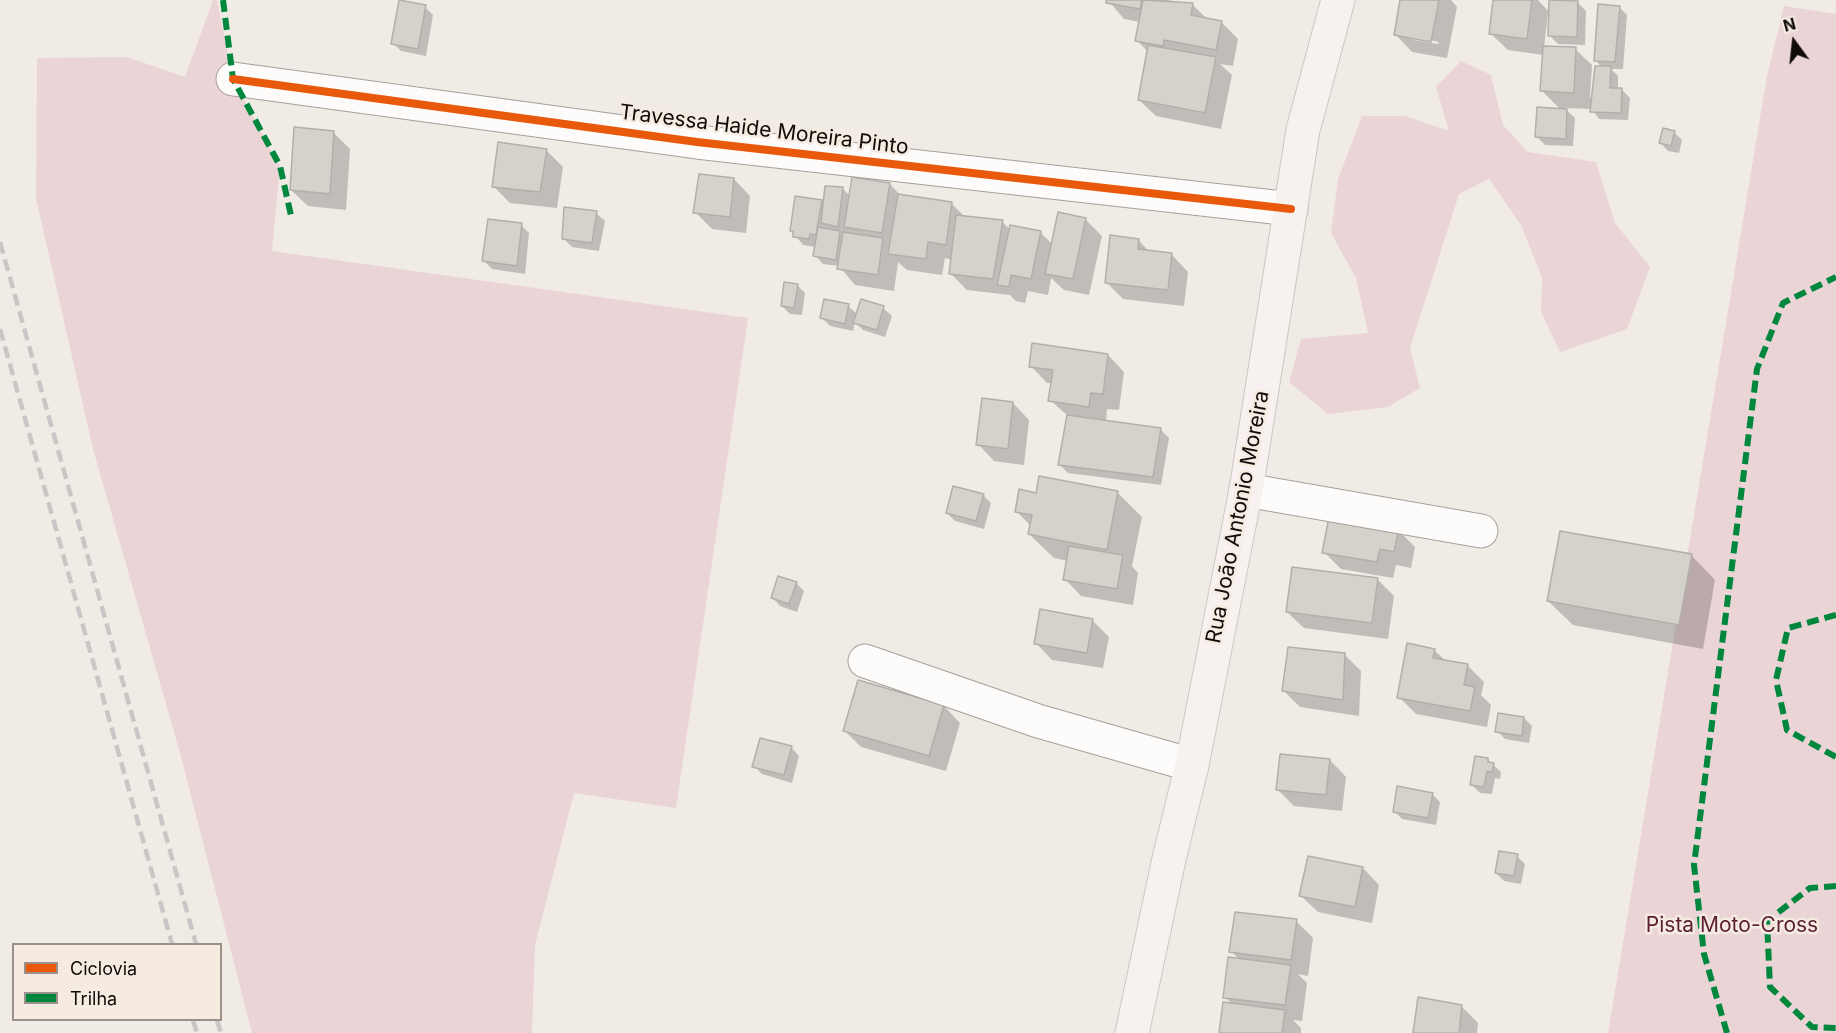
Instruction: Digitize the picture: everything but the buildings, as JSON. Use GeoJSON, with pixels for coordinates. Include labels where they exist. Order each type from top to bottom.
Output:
{"type":"FeatureCollection","features":[{"type":"Feature","properties":{"kind":"main road","name":"Rua João Antonio Moreira"},"geometry":{"type":"LineString","coordinates":[[1132,1033],[1169,859],[1192,765],[1246,490],[1304,130],[1338,0]]}},
{"type":"Feature","properties":{"kind":"street","name":"Travessa Haide Moreira Pinto"},"geometry":{"type":"LineString","coordinates":[[233,79],[698,142],[1291,209]]}},
{"type":"Feature","properties":{"kind":"street"},"geometry":{"type":"LineString","coordinates":[[1246,490],[1481,531]]}},
{"type":"Feature","properties":{"kind":"street"},"geometry":{"type":"LineString","coordinates":[[865,661],[1038,721],[1192,765]]}},
{"type":"Feature","properties":{"kind":"green space"},"geometry":{"type":"Polygon","coordinates":[[[213,0],[217,0],[233,79],[280,166],[272,251],[748,318],[676,808],[574,793],[535,945],[532,1033],[252,1033],[180,753],[93,449],[36,198],[37,58],[127,57],[185,77],[213,0]]]}},
{"type":"Feature","properties":{"kind":"green space","name":"Pista Moto-Cross"},"geometry":{"type":"Polygon","coordinates":[[[1784,6],[1836,14],[1836,1033],[1608,1033],[1767,76],[1784,6]]]}},
{"type":"Feature","properties":{"kind":"green space"},"geometry":{"type":"Polygon","coordinates":[[[1461,61],[1491,75],[1503,125],[1528,152],[1596,162],[1615,223],[1650,267],[1627,329],[1560,352],[1541,312],[1542,278],[1521,225],[1489,179],[1459,194],[1410,348],[1420,388],[1388,407],[1328,414],[1289,382],[1301,339],[1368,333],[1356,278],[1331,233],[1338,179],[1362,116],[1405,116],[1449,131],[1436,87],[1461,61]]]}},
{"type":"Feature","properties":{"kind":"railway"},"geometry":{"type":"LineString","coordinates":[[0,242],[196,943]]}},
{"type":"Feature","properties":{"kind":"railway"},"geometry":{"type":"LineString","coordinates":[[0,329],[172,943]]}},
{"type":"Feature","properties":{"kind":"railway"},"geometry":{"type":"LineString","coordinates":[[193,1021],[197,1033]]}},
{"type":"Feature","properties":{"kind":"railway"},"geometry":{"type":"LineString","coordinates":[[217,1021],[221,1033]]}},
{"type":"Feature","properties":{"kind":"marked path"},"geometry":{"type":"LineString","coordinates":[[223,0],[233,79],[280,166],[292,220]]}},
{"type":"Feature","properties":{"kind":"marked path"},"geometry":{"type":"LineString","coordinates":[[1727,1033],[1704,954],[1694,865],[1757,369],[1783,303],[1836,277]]}},
{"type":"Feature","properties":{"kind":"marked path"},"geometry":{"type":"LineString","coordinates":[[1836,615],[1788,628],[1776,680],[1787,730],[1836,757]]}},
{"type":"Feature","properties":{"kind":"marked path"},"geometry":{"type":"LineString","coordinates":[[1836,886],[1810,888],[1767,921],[1770,987],[1812,1027],[1836,1028]]}},
{"type":"Feature","properties":{"kind":"cycle path"},"geometry":{"type":"LineString","coordinates":[[233,79],[697,142],[1291,209]]}}]}
